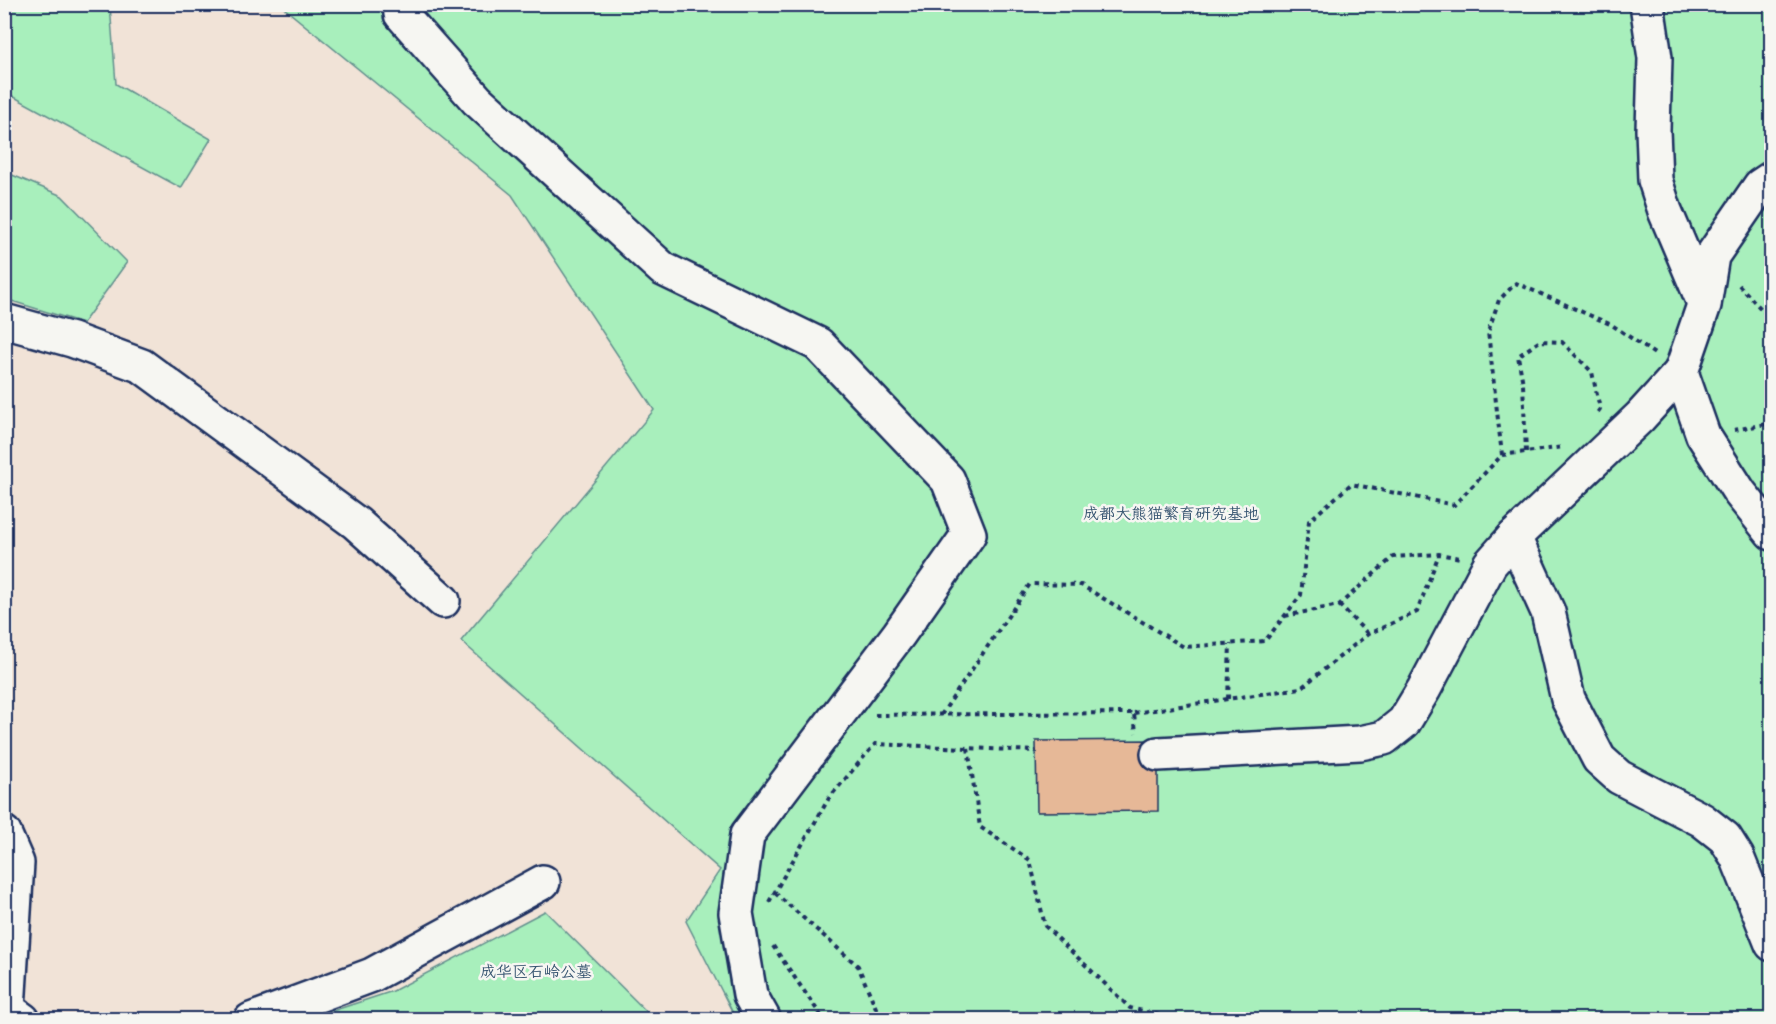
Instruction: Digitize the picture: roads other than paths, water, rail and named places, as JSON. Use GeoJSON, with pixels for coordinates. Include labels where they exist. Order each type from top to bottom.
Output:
{"type":"FeatureCollection","features":[{"type":"Feature","properties":{"kind":"street"},"geometry":{"type":"LineString","coordinates":[[400,4],[401,14],[477,100],[663,269],[818,344],[948,480],[969,534],[899,634],[747,835],[736,913],[750,995],[764,1020]]}},
{"type":"Feature","properties":{"kind":"street"},"geometry":{"type":"LineString","coordinates":[[1647,4],[1655,58],[1653,129],[1655,180],[1665,211],[1704,305]]}},
{"type":"Feature","properties":{"kind":"street"},"geometry":{"type":"LineString","coordinates":[[1147,747],[1360,742],[1384,738],[1404,722],[1491,564],[1514,537],[1640,417],[1681,372],[1704,305],[1712,256],[1760,186],[1772,178]]}},
{"type":"Feature","properties":{"kind":"street"},"geometry":{"type":"LineString","coordinates":[[4,321],[72,340],[142,366],[356,523],[443,601]]}},
{"type":"Feature","properties":{"kind":"street"},"geometry":{"type":"LineString","coordinates":[[1681,372],[1703,435],[1740,493],[1772,533]]}},
{"type":"Feature","properties":{"kind":"street"},"geometry":{"type":"LineString","coordinates":[[1514,537],[1548,612],[1568,699],[1599,759],[1619,777],[1702,820],[1725,838],[1737,857],[1772,944]]}},
{"type":"Feature","properties":{"kind":"street"},"geometry":{"type":"LineString","coordinates":[[4,833],[17,863],[8,1009],[23,1020]]}},
{"type":"Feature","properties":{"kind":"street"},"geometry":{"type":"LineString","coordinates":[[250,1020],[372,975],[543,882]]}},
{"type":"Feature","properties":{"kind":"park label","name":"成都大熊猫繁育研究基地"},"geometry":{"type":"Point","coordinates":[1171,513]}},
{"type":"Feature","properties":{"kind":"park label","name":"成华区石岭公墓"},"geometry":{"type":"Point","coordinates":[536,971]}}]}
